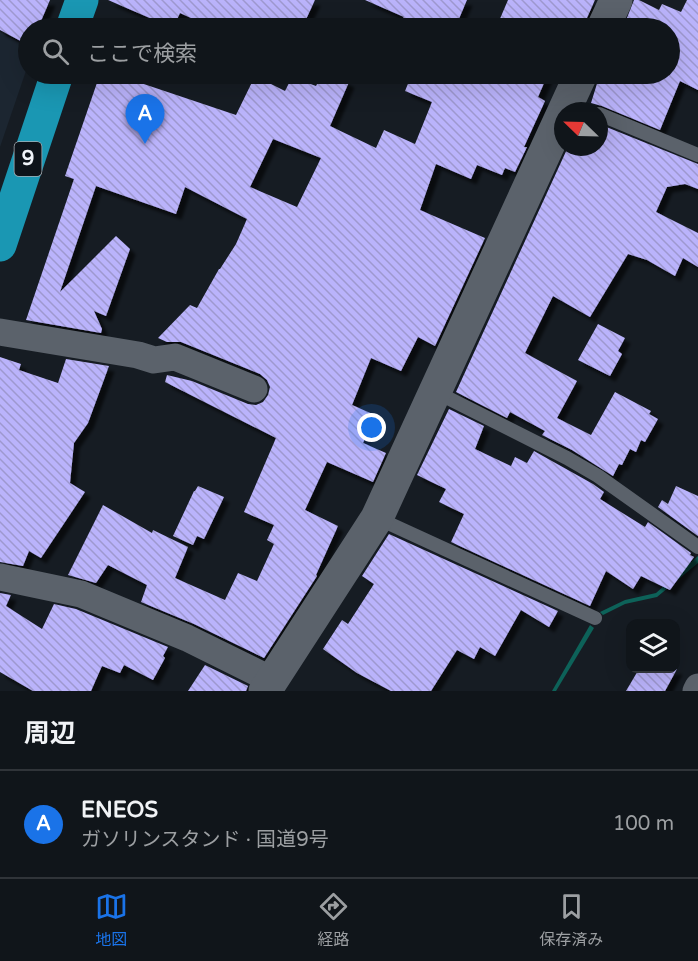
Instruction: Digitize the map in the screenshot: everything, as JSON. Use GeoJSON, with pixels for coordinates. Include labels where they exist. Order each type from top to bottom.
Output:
{"type":"FeatureCollection","features":[{"type":"Feature","properties":{"kind":"highway"},"geometry":{"type":"LineString","coordinates":[[76,18],[82,0]]}},
{"type":"Feature","properties":{"kind":"highway","name":"9"},"geometry":{"type":"LineString","coordinates":[[0,245],[54,84]]}},
{"type":"Feature","properties":{"kind":"street"},"geometry":{"type":"LineString","coordinates":[[608,18],[616,0]]}},
{"type":"Feature","properties":{"kind":"street"},"geometry":{"type":"LineString","coordinates":[[0,577],[81,594],[187,638],[268,685],[377,518],[434,391],[580,95]]}},
{"type":"Feature","properties":{"kind":"street"},"geometry":{"type":"LineString","coordinates":[[0,332],[138,355],[154,360],[175,357],[254,389]]}},
{"type":"Feature","properties":{"kind":"lane"},"geometry":{"type":"LineString","coordinates":[[608,118],[698,155]]}},
{"type":"Feature","properties":{"kind":"lane"},"geometry":{"type":"LineString","coordinates":[[434,391],[577,464],[698,547]]}},
{"type":"Feature","properties":{"kind":"lane"},"geometry":{"type":"LineString","coordinates":[[377,518],[596,618]]}},
{"type":"Feature","properties":{"kind":"shaded area"},"geometry":{"type":"Polygon","coordinates":[[[0,32],[18,42],[18,84],[22,84],[0,147],[0,32]]]}},
{"type":"Feature","properties":{"kind":"shaded area"},"geometry":{"type":"Polygon","coordinates":[[[698,556],[698,563],[657,597],[625,604],[603,615],[600,612],[625,600],[656,593],[698,556]]]}},
{"type":"Feature","properties":{"kind":"shaded area"},"geometry":{"type":"Polygon","coordinates":[[[590,625],[594,628],[556,691],[552,691],[590,625]]]}},
{"type":"Feature","properties":{"kind":"building"},"geometry":{"type":"Polygon","coordinates":[[[0,0],[50,0],[42,18],[18,18],[18,40],[0,30],[0,0]]]}},
{"type":"Feature","properties":{"kind":"building"},"geometry":{"type":"Polygon","coordinates":[[[108,0],[315,0],[307,18],[191,18],[180,13],[178,18],[150,18],[108,0]]]}},
{"type":"Feature","properties":{"kind":"building"},"geometry":{"type":"Polygon","coordinates":[[[365,0],[467,0],[459,18],[404,17],[365,0]]]}},
{"type":"Feature","properties":{"kind":"building"},"geometry":{"type":"Polygon","coordinates":[[[508,0],[595,0],[587,18],[500,18],[508,0]]]}},
{"type":"Feature","properties":{"kind":"building"},"geometry":{"type":"Polygon","coordinates":[[[634,0],[639,0],[659,10],[662,4],[681,12],[687,0],[698,0],[698,90],[680,81],[680,18],[627,18],[634,0]]]}},
{"type":"Feature","properties":{"kind":"building"},"geometry":{"type":"Polygon","coordinates":[[[97,84],[144,84],[236,115],[251,84],[271,84],[285,91],[288,84],[316,86],[317,84],[348,84],[330,126],[376,148],[384,130],[415,144],[432,102],[405,91],[408,84],[544,84],[538,97],[545,101],[515,172],[505,168],[502,175],[477,165],[471,179],[436,164],[420,210],[485,238],[435,346],[418,337],[401,371],[371,358],[352,405],[375,415],[363,443],[386,453],[373,482],[327,462],[305,510],[338,526],[317,576],[264,658],[194,624],[141,602],[147,585],[108,565],[96,583],[68,575],[103,505],[152,533],[153,530],[188,547],[175,578],[225,600],[238,573],[257,581],[274,544],[267,540],[274,525],[244,512],[276,438],[165,382],[167,375],[192,381],[248,404],[256,405],[263,402],[270,387],[267,380],[260,374],[181,342],[167,342],[158,338],[190,305],[197,308],[236,244],[247,219],[185,187],[176,214],[96,186],[60,292],[116,236],[130,249],[106,316],[94,311],[102,329],[101,333],[26,320],[74,179],[65,176],[97,84]],[[273,139],[250,187],[297,207],[321,158],[273,139]]]}},
{"type":"Feature","properties":{"kind":"building"},"geometry":{"type":"Polygon","coordinates":[[[597,84],[679,84],[660,130],[608,108],[608,102],[591,102],[597,84]]]}},
{"type":"Feature","properties":{"kind":"building"},"geometry":{"type":"Polygon","coordinates":[[[608,128],[698,164],[698,189],[685,184],[667,187],[656,212],[698,233],[698,267],[683,258],[675,276],[647,260],[628,254],[590,317],[553,296],[525,353],[577,381],[557,418],[591,435],[615,392],[651,411],[649,414],[658,419],[645,442],[641,440],[636,452],[630,449],[613,476],[572,450],[542,435],[545,431],[510,412],[507,418],[456,392],[564,156],[608,156],[608,128]]]}},
{"type":"Feature","properties":{"kind":"building"},"geometry":{"type":"Polygon","coordinates":[[[598,324],[625,338],[618,351],[622,354],[610,376],[578,360],[598,324]]]}},
{"type":"Feature","properties":{"kind":"building"},"geometry":{"type":"Polygon","coordinates":[[[0,357],[21,364],[19,370],[58,383],[66,359],[109,366],[88,423],[74,443],[70,483],[85,492],[41,558],[29,551],[23,566],[0,562],[0,357]]]}},
{"type":"Feature","properties":{"kind":"building"},"geometry":{"type":"Polygon","coordinates":[[[449,409],[484,426],[475,449],[511,466],[515,457],[527,463],[534,451],[593,484],[604,492],[600,499],[645,527],[648,522],[694,557],[670,590],[641,576],[633,589],[606,571],[590,606],[451,542],[464,514],[439,502],[446,489],[417,475],[449,409]]]}},
{"type":"Feature","properties":{"kind":"building"},"geometry":{"type":"Polygon","coordinates":[[[198,486],[224,497],[204,539],[197,536],[193,545],[173,536],[198,486]]]}},
{"type":"Feature","properties":{"kind":"building"},"geometry":{"type":"Polygon","coordinates":[[[676,486],[698,496],[698,536],[658,507],[662,500],[668,504],[676,486]]]}},
{"type":"Feature","properties":{"kind":"building"},"geometry":{"type":"Polygon","coordinates":[[[389,534],[558,611],[549,627],[521,610],[495,656],[480,647],[474,659],[457,650],[431,691],[391,691],[357,673],[323,649],[342,620],[348,624],[374,584],[362,576],[389,534]]]}},
{"type":"Feature","properties":{"kind":"building"},"geometry":{"type":"Polygon","coordinates":[[[0,593],[11,595],[6,606],[42,629],[54,604],[76,609],[168,647],[163,656],[165,658],[153,680],[124,665],[120,673],[102,666],[91,691],[33,691],[0,672],[0,593]]]}},
{"type":"Feature","properties":{"kind":"building"},"geometry":{"type":"Polygon","coordinates":[[[205,665],[248,686],[246,691],[188,691],[205,665]]]}},
{"type":"Feature","properties":{"kind":"building"},"geometry":{"type":"Polygon","coordinates":[[[637,673],[675,673],[665,691],[626,691],[637,673]]]}},
{"type":"Feature","properties":{"kind":"place","name":"ENEOS"},"geometry":{"type":"Point","coordinates":[145,144]}}]}
